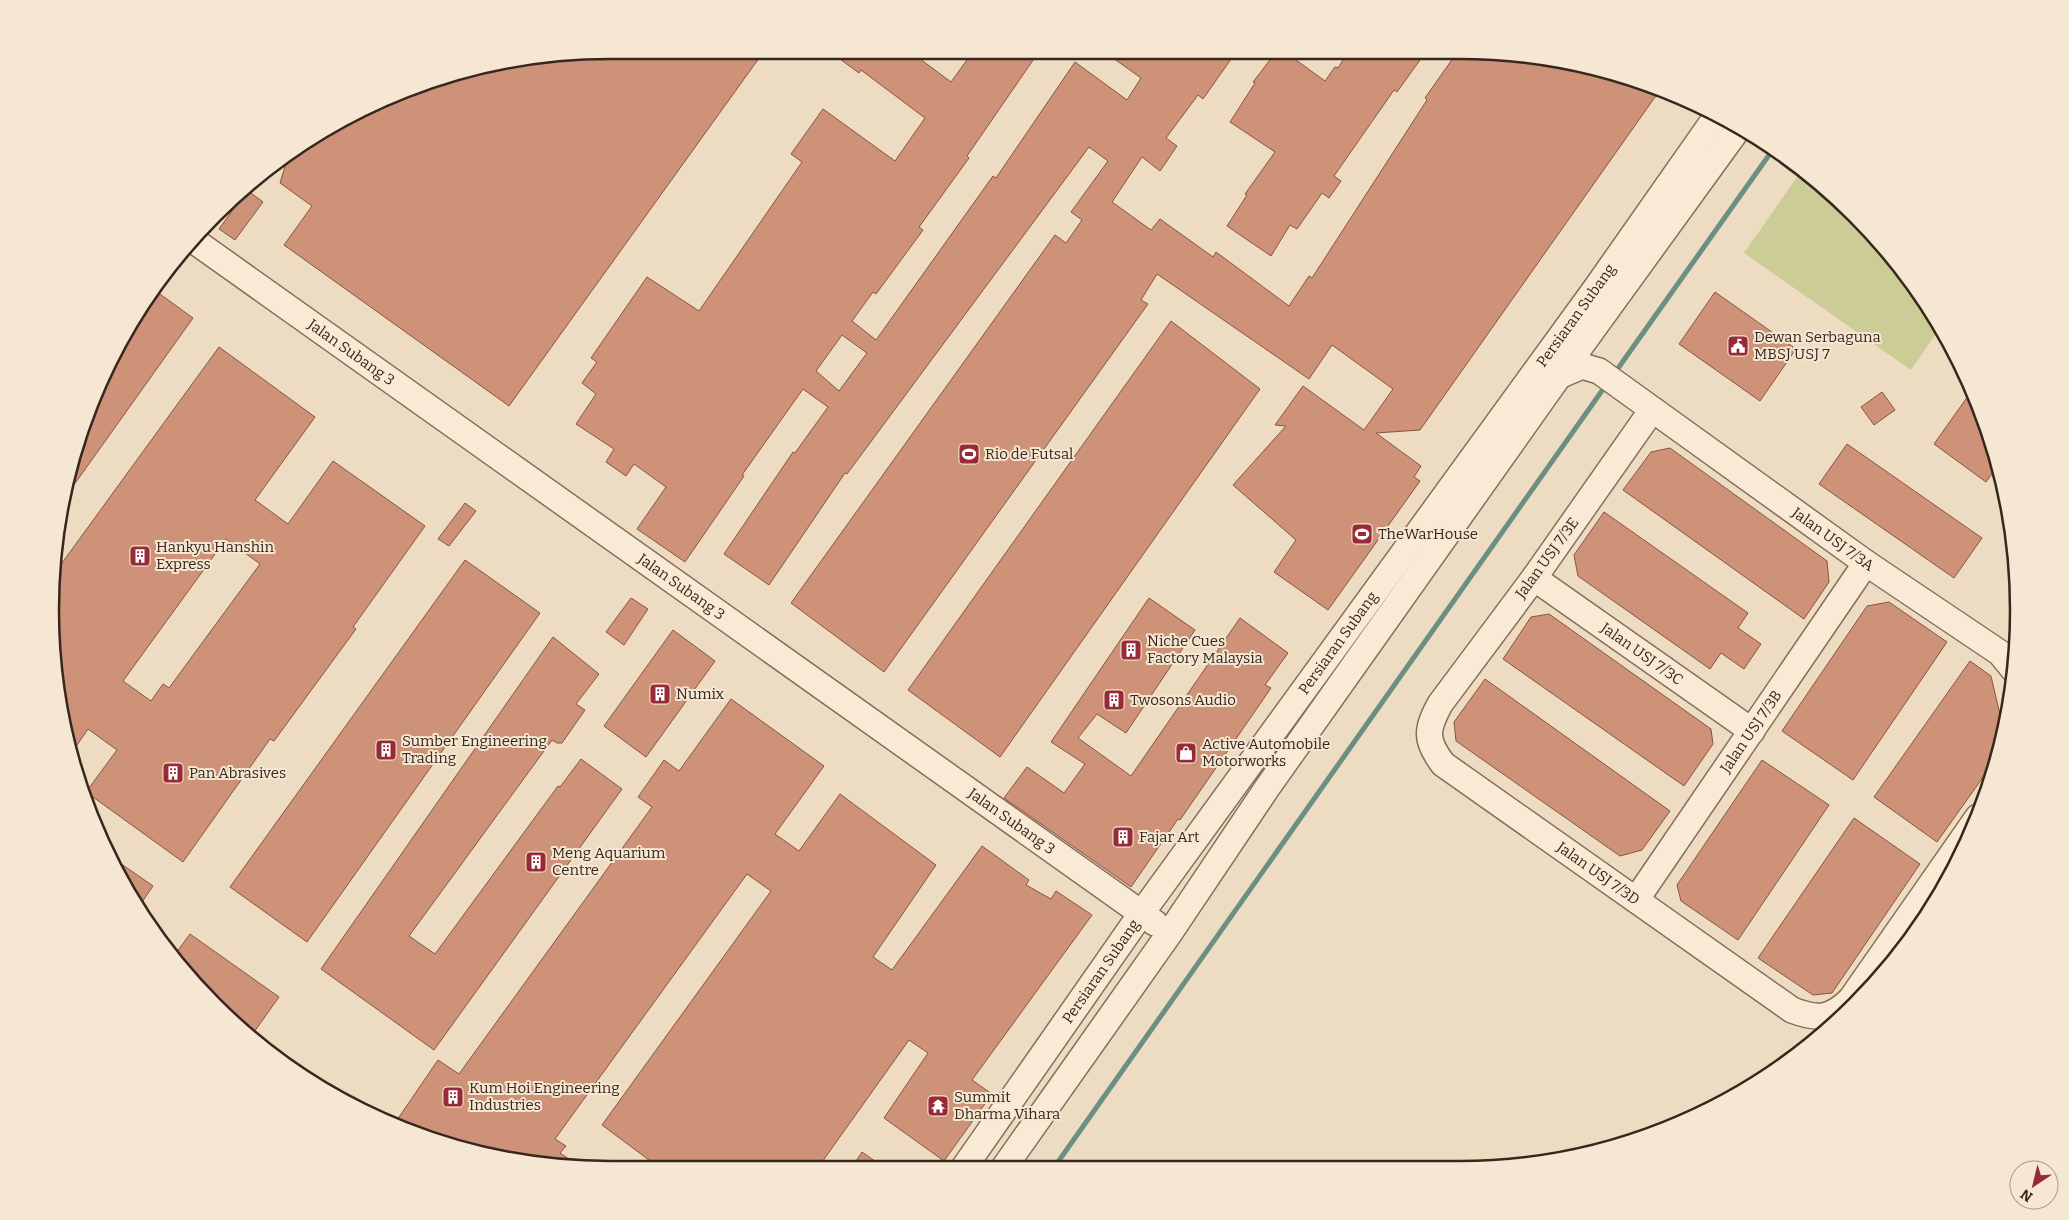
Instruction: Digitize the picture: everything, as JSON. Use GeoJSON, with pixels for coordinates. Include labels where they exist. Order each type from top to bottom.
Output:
{"type":"FeatureCollection","features":[{"type":"Feature","properties":{"kind":"street","name":"Persiaran Subang"},"geometry":{"type":"LineString","coordinates":[[969,1161],[1141,914],[1596,288],[1713,122]]}},
{"type":"Feature","properties":{"kind":"street","name":"Persiaran Subang"},"geometry":{"type":"LineString","coordinates":[[1010,1161],[1169,934],[1267,788],[1559,376],[1735,133]]}},
{"type":"Feature","properties":{"kind":"street","name":"Jalan Subang 3"},"geometry":{"type":"LineString","coordinates":[[199,244],[1169,934]]}},
{"type":"Feature","properties":{"kind":"street"},"geometry":{"type":"LineString","coordinates":[[1600,371],[1592,356],[1591,343],[1602,317]]}},
{"type":"Feature","properties":{"kind":"street"},"geometry":{"type":"LineString","coordinates":[[1559,376],[1582,366],[1600,371]]}},
{"type":"Feature","properties":{"kind":"street","name":"Jalan USJ 7/3A"},"geometry":{"type":"LineString","coordinates":[[1600,371],[1866,563],[2000,653],[2008,662]]}},
{"type":"Feature","properties":{"kind":"street","name":"Jalan USJ 7/3E"},"geometry":{"type":"LineString","coordinates":[[1440,704],[1534,578],[1652,410]]}},
{"type":"Feature","properties":{"kind":"street","name":"Jalan USJ 7/3B"},"geometry":{"type":"LineString","coordinates":[[1636,900],[1866,563]]}},
{"type":"Feature","properties":{"kind":"street","name":"Jalan USJ 7/3C"},"geometry":{"type":"LineString","coordinates":[[1534,578],[1752,731]]}},
{"type":"Feature","properties":{"kind":"street","name":"Jalan USJ 7/3D"},"geometry":{"type":"LineString","coordinates":[[1440,704],[1432,719],[1428,735],[1432,750],[1443,764],[1792,1010],[1808,1016],[1822,1016],[1836,1012]]}},
{"type":"Feature","properties":{"kind":"street","name":"Jalan USJ 7/3D"},"geometry":{"type":"LineString","coordinates":[[1855,993],[1955,851]]}},
{"type":"Feature","properties":{"kind":"green space"},"geometry":{"type":"Polygon","coordinates":[[[1798,176],[1849,220],[1873,247],[1896,274],[1936,334],[1911,370],[1744,253],[1798,176]]]}},
{"type":"Feature","properties":{"kind":"building"},"geometry":{"type":"Polygon","coordinates":[[[758,59],[509,406],[284,245],[312,206],[280,183],[285,165],[334,133],[399,101],[467,78],[502,69],[574,60],[758,59]]]}},
{"type":"Feature","properties":{"kind":"building"},"geometry":{"type":"Polygon","coordinates":[[[840,59],[920,59],[951,82],[968,59],[1034,59],[967,156],[969,158],[919,227],[923,230],[876,294],[873,292],[852,321],[876,340],[993,176],[996,178],[1075,62],[1127,100],[1141,78],[1114,59],[1231,59],[1203,99],[1198,95],[1166,138],[1177,146],[1160,171],[1142,157],[1112,202],[1151,230],[1160,219],[1213,257],[1216,252],[1289,306],[1309,276],[1312,278],[1427,100],[1425,98],[1452,59],[1531,63],[1567,69],[1636,88],[1656,96],[1420,430],[1376,433],[1421,466],[1414,477],[1420,481],[1328,610],[1274,572],[1296,540],[1233,485],[1286,426],[1275,425],[1303,386],[1364,430],[1393,389],[1332,345],[1309,379],[1157,274],[1141,300],[1148,304],[884,672],[791,603],[1055,235],[1066,243],[1082,220],[1071,212],[1108,161],[1089,147],[847,474],[845,473],[769,585],[724,554],[793,452],[795,453],[828,407],[803,389],[742,475],[744,476],[685,562],[637,529],[666,487],[634,464],[626,476],[606,462],[614,449],[576,424],[596,394],[582,383],[597,362],[591,358],[647,277],[699,311],[802,162],[791,154],[823,109],[895,161],[925,118],[861,70],[859,73],[840,59]],[[842,335],[816,371],[839,391],[867,353],[842,335]]]}},
{"type":"Feature","properties":{"kind":"building"},"geometry":{"type":"Polygon","coordinates":[[[1271,59],[1295,59],[1325,81],[1335,67],[1338,68],[1344,59],[1420,60],[1397,92],[1394,90],[1334,176],[1341,181],[1329,198],[1322,193],[1297,229],[1290,225],[1271,256],[1227,226],[1247,195],[1245,194],[1275,152],[1230,122],[1255,83],[1253,82],[1271,59]]]}},
{"type":"Feature","properties":{"kind":"building"},"geometry":{"type":"Polygon","coordinates":[[[251,193],[263,202],[235,240],[219,229],[235,207],[251,193]]]}},
{"type":"Feature","properties":{"kind":"building","name":"Dewan Serbaguna MBSJ USJ 7"},"geometry":{"type":"Polygon","coordinates":[[[1715,292],[1796,349],[1760,401],[1679,344],[1715,292]]]}},
{"type":"Feature","properties":{"kind":"building"},"geometry":{"type":"Polygon","coordinates":[[[159,294],[193,318],[73,486],[88,433],[101,399],[133,334],[159,294]]]}},
{"type":"Feature","properties":{"kind":"building"},"geometry":{"type":"Polygon","coordinates":[[[1171,321],[1260,389],[1000,757],[908,690],[1171,321]]]}},
{"type":"Feature","properties":{"kind":"building"},"geometry":{"type":"Polygon","coordinates":[[[219,347],[315,417],[255,500],[288,524],[333,461],[425,526],[353,627],[356,629],[274,741],[270,739],[183,862],[91,796],[89,789],[117,750],[88,729],[76,746],[63,682],[59,610],[61,565],[219,347]],[[226,539],[123,681],[151,701],[163,684],[169,688],[260,564],[226,539]]]}},
{"type":"Feature","properties":{"kind":"building"},"geometry":{"type":"Polygon","coordinates":[[[1882,392],[1895,410],[1874,425],[1861,407],[1882,392]]]}},
{"type":"Feature","properties":{"kind":"building"},"geometry":{"type":"Polygon","coordinates":[[[1967,397],[1981,433],[1993,473],[1986,482],[1934,444],[1967,397]]]}},
{"type":"Feature","properties":{"kind":"building"},"geometry":{"type":"Polygon","coordinates":[[[1847,444],[1982,538],[1954,578],[1819,484],[1847,444]]]}},
{"type":"Feature","properties":{"kind":"building"},"geometry":{"type":"Polygon","coordinates":[[[1670,448],[1827,561],[1829,582],[1804,619],[1623,490],[1651,452],[1670,448]]]}},
{"type":"Feature","properties":{"kind":"building"},"geometry":{"type":"Polygon","coordinates":[[[465,503],[476,511],[449,546],[438,539],[465,503]]]}},
{"type":"Feature","properties":{"kind":"building"},"geometry":{"type":"Polygon","coordinates":[[[1604,512],[1748,613],[1738,628],[1761,644],[1744,669],[1721,653],[1710,669],[1578,576],[1574,555],[1604,512]]]}},
{"type":"Feature","properties":{"kind":"building","name":"Sumber Engineering Trading"},"geometry":{"type":"Polygon","coordinates":[[[465,560],[540,613],[307,942],[230,887],[465,560]]]}},
{"type":"Feature","properties":{"kind":"building"},"geometry":{"type":"Polygon","coordinates":[[[631,598],[648,609],[624,645],[606,632],[631,598]]]}},
{"type":"Feature","properties":{"kind":"building"},"geometry":{"type":"Polygon","coordinates":[[[1149,598],[1195,630],[1126,733],[1097,714],[1078,738],[1131,776],[1240,618],[1288,653],[1265,685],[1271,688],[1180,820],[1178,819],[1131,887],[1004,798],[1027,767],[1064,793],[1085,764],[1051,742],[1149,598]]]}},
{"type":"Feature","properties":{"kind":"building"},"geometry":{"type":"Polygon","coordinates":[[[1889,602],[1947,642],[1853,780],[1782,731],[1867,606],[1889,602]]]}},
{"type":"Feature","properties":{"kind":"building"},"geometry":{"type":"Polygon","coordinates":[[[1549,614],[1711,729],[1713,744],[1684,786],[1503,659],[1531,617],[1549,614]]]}},
{"type":"Feature","properties":{"kind":"building","name":"Numix"},"geometry":{"type":"Polygon","coordinates":[[[673,630],[715,661],[646,757],[604,726],[673,630]]]}},
{"type":"Feature","properties":{"kind":"building","name":"Meng Aquarium Centre"},"geometry":{"type":"Polygon","coordinates":[[[553,637],[599,674],[576,704],[585,710],[562,743],[552,740],[409,936],[435,954],[558,786],[560,787],[581,759],[622,789],[434,1050],[321,969],[553,637]]]}},
{"type":"Feature","properties":{"kind":"building"},"geometry":{"type":"Polygon","coordinates":[[[1970,661],[1991,676],[2000,716],[1984,775],[1937,842],[1874,797],[1970,661]]]}},
{"type":"Feature","properties":{"kind":"building"},"geometry":{"type":"Polygon","coordinates":[[[1485,679],[1670,811],[1642,850],[1620,856],[1456,741],[1454,722],[1485,679]]]}},
{"type":"Feature","properties":{"kind":"building"},"geometry":{"type":"Polygon","coordinates":[[[731,699],[824,766],[775,834],[799,851],[840,794],[936,865],[873,957],[892,970],[982,846],[1029,880],[1026,885],[1051,899],[1056,891],[1092,915],[972,1080],[992,1094],[944,1161],[884,1118],[928,1053],[909,1040],[823,1161],[650,1161],[602,1125],[771,891],[747,874],[555,1139],[566,1146],[560,1153],[570,1160],[502,1151],[433,1132],[398,1119],[438,1060],[459,1074],[652,807],[638,797],[664,760],[679,771],[731,699]]]}},
{"type":"Feature","properties":{"kind":"building"},"geometry":{"type":"Polygon","coordinates":[[[1762,760],[1829,805],[1738,940],[1681,901],[1677,885],[1762,760]]]}},
{"type":"Feature","properties":{"kind":"building"},"geometry":{"type":"Polygon","coordinates":[[[1854,818],[1920,864],[1832,993],[1813,995],[1758,958],[1854,818]]]}},
{"type":"Feature","properties":{"kind":"building"},"geometry":{"type":"Polygon","coordinates":[[[121,864],[153,886],[143,901],[121,864]]]}},
{"type":"Feature","properties":{"kind":"building"},"geometry":{"type":"Polygon","coordinates":[[[190,934],[279,997],[255,1031],[220,1000],[177,951],[190,934]]]}},
{"type":"Feature","properties":{"kind":"building"},"geometry":{"type":"Polygon","coordinates":[[[862,1152],[875,1161],[856,1161],[862,1152]]]}},
{"type":"Feature","properties":{"kind":"waterway"},"geometry":{"type":"LineString","coordinates":[[1614,374],[1769,155]]}},
{"type":"Feature","properties":{"kind":"waterway"},"geometry":{"type":"LineString","coordinates":[[1059,1161],[1606,385]]}},
{"type":"Feature","properties":{"kind":"place","name":"Dewan Serbaguna MBSJ USJ 7"},"geometry":{"type":"Point","coordinates":[1738,346]}},
{"type":"Feature","properties":{"kind":"place","name":"Rio de Futsal"},"geometry":{"type":"Point","coordinates":[969,454]}},
{"type":"Feature","properties":{"kind":"place","name":"TheWarHouse"},"geometry":{"type":"Point","coordinates":[1362,534]}},
{"type":"Feature","properties":{"kind":"place","name":"Hankyu Hanshin Express"},"geometry":{"type":"Point","coordinates":[140,556]}},
{"type":"Feature","properties":{"kind":"place","name":"Niche Cues Factory Malaysia"},"geometry":{"type":"Point","coordinates":[1131,650]}},
{"type":"Feature","properties":{"kind":"place","name":"Numix"},"geometry":{"type":"Point","coordinates":[660,694]}},
{"type":"Feature","properties":{"kind":"place","name":"Twosons Audio"},"geometry":{"type":"Point","coordinates":[1114,700]}},
{"type":"Feature","properties":{"kind":"place","name":"Sumber Engineering Trading"},"geometry":{"type":"Point","coordinates":[386,750]}},
{"type":"Feature","properties":{"kind":"place","name":"Active Automobile Motorworks"},"geometry":{"type":"Point","coordinates":[1186,753]}},
{"type":"Feature","properties":{"kind":"place","name":"Pan Abrasives"},"geometry":{"type":"Point","coordinates":[173,773]}},
{"type":"Feature","properties":{"kind":"place","name":"Fajar Art"},"geometry":{"type":"Point","coordinates":[1123,837]}},
{"type":"Feature","properties":{"kind":"place","name":"Meng Aquarium Centre"},"geometry":{"type":"Point","coordinates":[536,862]}},
{"type":"Feature","properties":{"kind":"place","name":"Kum Hoi Engineering Industries"},"geometry":{"type":"Point","coordinates":[453,1097]}},
{"type":"Feature","properties":{"kind":"place","name":"Summit Dharma Vihara"},"geometry":{"type":"Point","coordinates":[938,1106]}}]}
